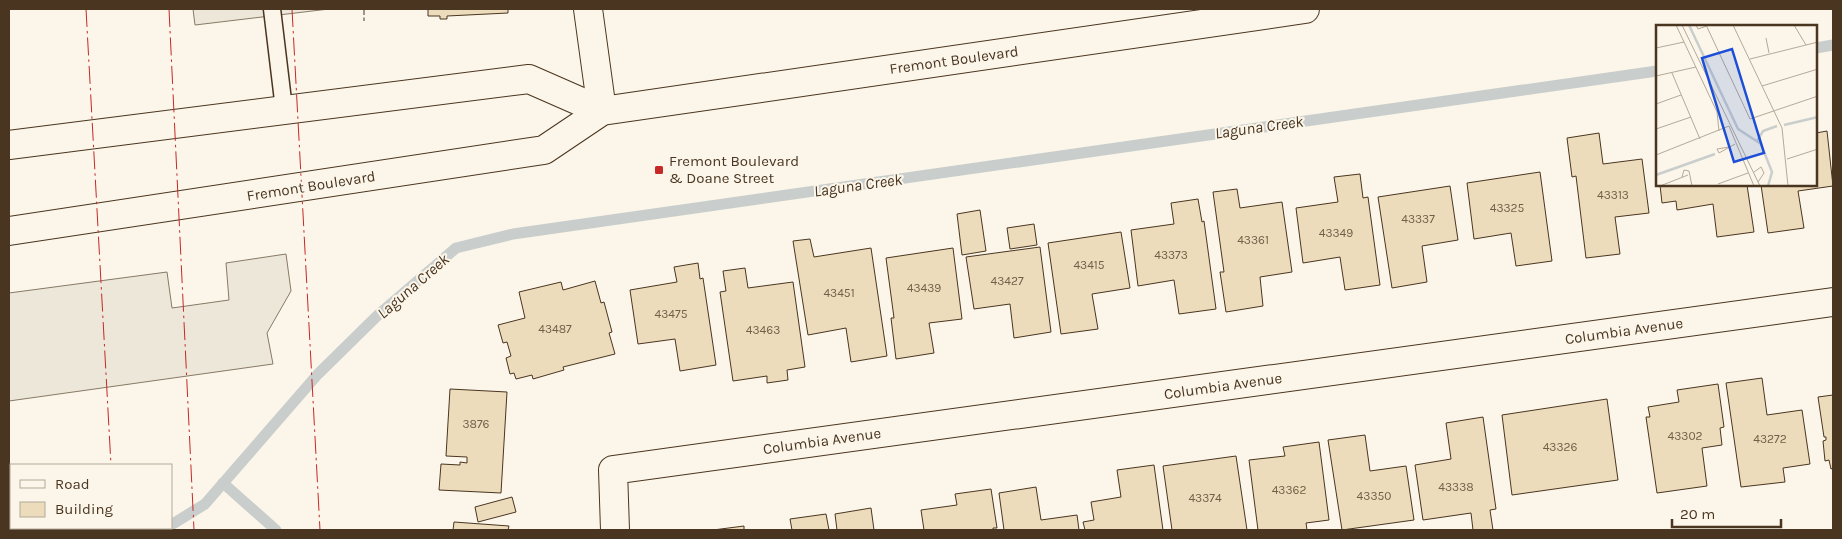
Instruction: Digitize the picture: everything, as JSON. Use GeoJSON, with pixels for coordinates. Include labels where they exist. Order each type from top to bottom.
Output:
{"type":"FeatureCollection","features":[{"type":"Feature","properties":{"kind":"main road"},"geometry":{"type":"LineString","coordinates":[[588,9],[602,112]]}},
{"type":"Feature","properties":{"kind":"main road","name":"Fremont Boulevard"},"geometry":{"type":"LineString","coordinates":[[9,231],[544,150],[602,112],[1305,9]]}},
{"type":"Feature","properties":{"kind":"main road"},"geometry":{"type":"LineString","coordinates":[[9,145],[530,79],[602,112]]}},
{"type":"Feature","properties":{"kind":"main road","name":"Columbia Avenue"},"geometry":{"type":"LineString","coordinates":[[615,530],[613,470],[1833,302]]}},
{"type":"Feature","properties":{"kind":"lane"},"geometry":{"type":"LineString","coordinates":[[272,9],[284,109]]}},
{"type":"Feature","properties":{"kind":"shaded area"},"geometry":{"type":"Polygon","coordinates":[[[193,9],[329,9],[195,25],[193,9]]]}},
{"type":"Feature","properties":{"kind":"shaded area"},"geometry":{"type":"Polygon","coordinates":[[[286,254],[291,291],[267,333],[273,364],[9,401],[9,293],[167,272],[172,308],[229,300],[226,263],[286,254]]]}},
{"type":"Feature","properties":{"kind":"building"},"geometry":{"type":"Polygon","coordinates":[[[428,9],[508,9],[508,13],[447,16],[447,19],[440,19],[440,16],[428,16],[428,9]]]}},
{"type":"Feature","properties":{"kind":"building"},"geometry":{"type":"Polygon","coordinates":[[[1827,131],[1833,186],[1798,191],[1804,228],[1768,233],[1761,186],[1817,186],[1817,133],[1827,131]]]}},
{"type":"Feature","properties":{"kind":"building"},"geometry":{"type":"Polygon","coordinates":[[[1599,133],[1603,164],[1642,159],[1649,213],[1615,217],[1620,254],[1586,258],[1576,176],[1572,177],[1567,138],[1599,133]]]}},
{"type":"Feature","properties":{"kind":"building"},"geometry":{"type":"Polygon","coordinates":[[[1540,172],[1552,261],[1516,266],[1511,233],[1474,239],[1467,183],[1540,172]]]}},
{"type":"Feature","properties":{"kind":"building"},"geometry":{"type":"Polygon","coordinates":[[[1360,174],[1363,198],[1368,197],[1380,285],[1345,290],[1340,257],[1303,263],[1296,208],[1338,202],[1334,177],[1360,174]]]}},
{"type":"Feature","properties":{"kind":"building"},"geometry":{"type":"Polygon","coordinates":[[[1450,186],[1458,240],[1422,246],[1427,282],[1392,288],[1378,197],[1450,186]]]}},
{"type":"Feature","properties":{"kind":"building"},"geometry":{"type":"Polygon","coordinates":[[[1660,186],[1747,186],[1754,232],[1717,237],[1713,204],[1677,210],[1676,201],[1662,203],[1660,186]]]}},
{"type":"Feature","properties":{"kind":"building"},"geometry":{"type":"Polygon","coordinates":[[[1237,189],[1240,208],[1282,202],[1292,272],[1260,277],[1263,306],[1226,312],[1220,272],[1224,272],[1213,192],[1237,189]]]}},
{"type":"Feature","properties":{"kind":"building"},"geometry":{"type":"Polygon","coordinates":[[[1198,199],[1202,222],[1204,221],[1216,309],[1179,314],[1174,280],[1138,286],[1131,230],[1174,224],[1171,203],[1198,199]]]}},
{"type":"Feature","properties":{"kind":"building"},"geometry":{"type":"Polygon","coordinates":[[[980,210],[986,251],[962,255],[957,214],[980,210]]]}},
{"type":"Feature","properties":{"kind":"building"},"geometry":{"type":"Polygon","coordinates":[[[1034,224],[1037,245],[1010,249],[1007,228],[1034,224]]]}},
{"type":"Feature","properties":{"kind":"building"},"geometry":{"type":"Polygon","coordinates":[[[1121,232],[1130,288],[1092,294],[1098,329],[1061,334],[1048,243],[1121,232]]]}},
{"type":"Feature","properties":{"kind":"building"},"geometry":{"type":"Polygon","coordinates":[[[810,239],[814,257],[871,248],[887,356],[851,362],[846,328],[808,335],[793,241],[810,239]]]}},
{"type":"Feature","properties":{"kind":"building"},"geometry":{"type":"Polygon","coordinates":[[[1040,247],[1051,332],[1014,338],[1010,304],[974,309],[966,257],[1040,247]]]}},
{"type":"Feature","properties":{"kind":"building"},"geometry":{"type":"Polygon","coordinates":[[[953,248],[962,319],[929,323],[934,353],[896,359],[891,318],[894,318],[886,258],[953,248]]]}},
{"type":"Feature","properties":{"kind":"building"},"geometry":{"type":"Polygon","coordinates":[[[698,263],[700,279],[703,278],[716,365],[680,371],[675,339],[638,344],[630,290],[677,282],[674,267],[698,263]]]}},
{"type":"Feature","properties":{"kind":"building"},"geometry":{"type":"Polygon","coordinates":[[[745,268],[748,288],[793,282],[805,367],[787,370],[788,380],[767,383],[767,376],[733,381],[720,292],[726,291],[723,271],[745,268]]]}},
{"type":"Feature","properties":{"kind":"building"},"geometry":{"type":"Polygon","coordinates":[[[595,281],[601,303],[604,302],[612,332],[609,333],[615,354],[563,367],[564,370],[533,379],[532,375],[516,379],[514,373],[510,374],[506,358],[511,356],[507,342],[503,343],[498,325],[525,318],[519,292],[561,282],[563,290],[595,281]]]}},
{"type":"Feature","properties":{"kind":"building"},"geometry":{"type":"Polygon","coordinates":[[[1762,378],[1767,415],[1802,410],[1810,464],[1783,468],[1785,482],[1741,487],[1726,383],[1762,378]]]}},
{"type":"Feature","properties":{"kind":"building"},"geometry":{"type":"Polygon","coordinates":[[[1718,384],[1724,427],[1720,428],[1722,445],[1702,448],[1707,486],[1657,493],[1646,417],[1650,417],[1648,407],[1679,402],[1677,390],[1718,384]]]}},
{"type":"Feature","properties":{"kind":"building"},"geometry":{"type":"Polygon","coordinates":[[[450,389],[507,392],[501,493],[439,490],[441,464],[460,465],[460,462],[467,463],[467,457],[446,456],[450,389]]]}},
{"type":"Feature","properties":{"kind":"building"},"geometry":{"type":"Polygon","coordinates":[[[1833,395],[1833,468],[1831,469],[1829,460],[1825,461],[1823,441],[1826,440],[1826,437],[1824,437],[1818,397],[1833,395]]]}},
{"type":"Feature","properties":{"kind":"building"},"geometry":{"type":"Polygon","coordinates":[[[1607,399],[1618,480],[1512,495],[1502,415],[1607,399]]]}},
{"type":"Feature","properties":{"kind":"building"},"geometry":{"type":"Polygon","coordinates":[[[1483,417],[1496,509],[1490,510],[1493,530],[1473,530],[1471,513],[1423,520],[1415,465],[1451,459],[1446,423],[1483,417]]]}},
{"type":"Feature","properties":{"kind":"building"},"geometry":{"type":"Polygon","coordinates":[[[1365,435],[1370,471],[1406,466],[1414,520],[1342,530],[1328,440],[1365,435]]]}},
{"type":"Feature","properties":{"kind":"building"},"geometry":{"type":"Polygon","coordinates":[[[1319,442],[1329,520],[1306,523],[1307,530],[1258,530],[1249,460],[1285,456],[1283,447],[1319,442]]]}},
{"type":"Feature","properties":{"kind":"building"},"geometry":{"type":"Polygon","coordinates":[[[1236,456],[1247,530],[1172,530],[1163,466],[1236,456]]]}},
{"type":"Feature","properties":{"kind":"building"},"geometry":{"type":"Polygon","coordinates":[[[1154,465],[1163,530],[1085,530],[1083,522],[1094,520],[1091,502],[1121,497],[1117,470],[1154,465]]]}},
{"type":"Feature","properties":{"kind":"building"},"geometry":{"type":"Polygon","coordinates":[[[1036,487],[1041,520],[1077,515],[1079,530],[1004,530],[999,493],[1036,487]]]}},
{"type":"Feature","properties":{"kind":"building"},"geometry":{"type":"Polygon","coordinates":[[[991,489],[997,528],[993,528],[993,530],[924,530],[921,510],[957,505],[955,494],[991,489]]]}},
{"type":"Feature","properties":{"kind":"building"},"geometry":{"type":"Polygon","coordinates":[[[512,497],[516,512],[478,522],[475,507],[512,497]]]}},
{"type":"Feature","properties":{"kind":"building"},"geometry":{"type":"Polygon","coordinates":[[[871,508],[874,530],[837,530],[835,514],[871,508]]]}},
{"type":"Feature","properties":{"kind":"building"},"geometry":{"type":"Polygon","coordinates":[[[826,514],[829,530],[792,530],[790,519],[826,514]]]}},
{"type":"Feature","properties":{"kind":"building"},"geometry":{"type":"Polygon","coordinates":[[[454,522],[509,526],[508,530],[453,530],[454,522]]]}},
{"type":"Feature","properties":{"kind":"building"},"geometry":{"type":"Polygon","coordinates":[[[744,526],[744,530],[713,530],[744,526]]]}},
{"type":"Feature","properties":{"kind":"waterway","name":"Laguna Creek"},"geometry":{"type":"LineString","coordinates":[[1817,48],[1833,45]]}},
{"type":"Feature","properties":{"kind":"waterway","name":"Laguna Creek"},"geometry":{"type":"LineString","coordinates":[[172,524],[205,504],[318,374],[377,316],[456,248],[513,234],[1656,71]]}},
{"type":"Feature","properties":{"kind":"waterway"},"geometry":{"type":"LineString","coordinates":[[223,483],[276,530]]}},
{"type":"Feature","properties":{"kind":"waterway","name":"Laguna Creek"},"geometry":{"type":"LineString","coordinates":[[152,530],[160,529]]}},
{"type":"Feature","properties":{"kind":"fence"},"geometry":{"type":"LineString","coordinates":[[364,9],[364,21]]}},
{"type":"Feature","properties":{"kind":"power"},"geometry":{"type":"LineString","coordinates":[[86,9],[111,464]]}},
{"type":"Feature","properties":{"kind":"power"},"geometry":{"type":"LineString","coordinates":[[169,9],[194,530]]}},
{"type":"Feature","properties":{"kind":"power"},"geometry":{"type":"LineString","coordinates":[[292,9],[320,530]]}},
{"type":"Feature","properties":{"kind":"place","name":"Fremont Boulevard & Doane Street"},"geometry":{"type":"Point","coordinates":[659,170]}}]}
